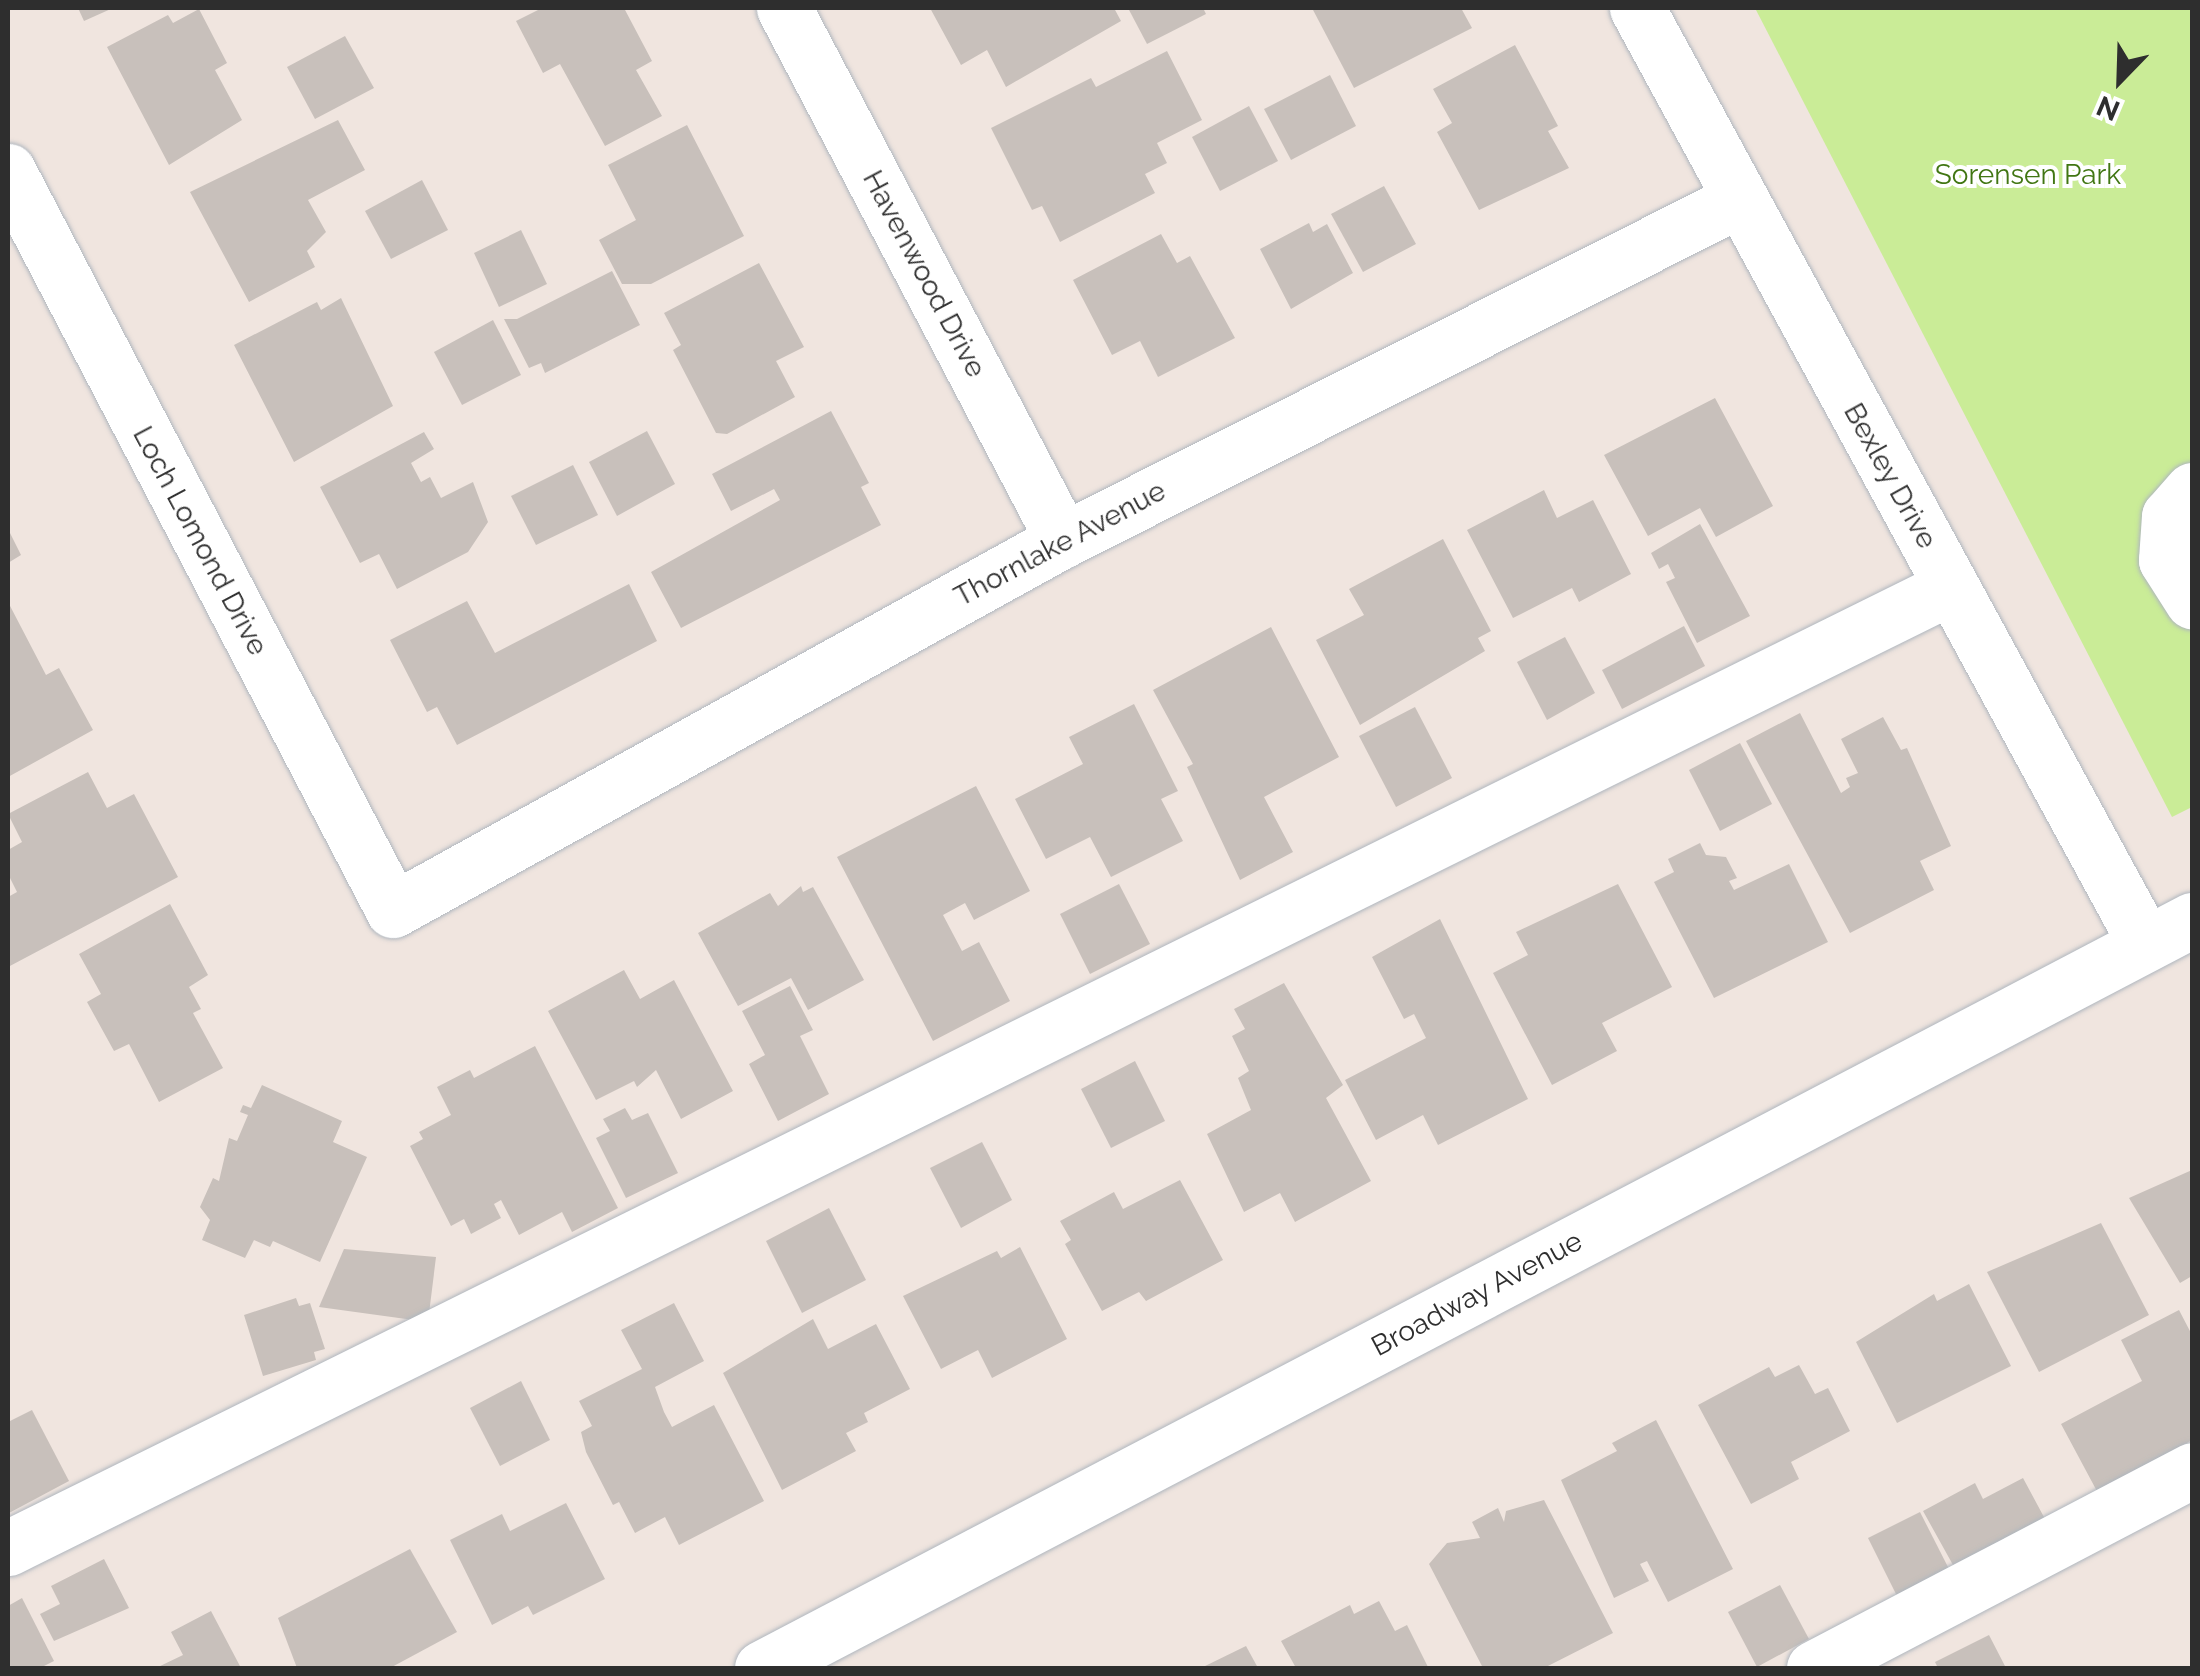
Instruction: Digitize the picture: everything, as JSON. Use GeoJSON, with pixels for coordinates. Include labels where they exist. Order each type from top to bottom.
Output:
{"type":"FeatureCollection","features":[{"type":"Feature","properties":{"kind":"street","name":"Havenwood Drive"},"geometry":{"type":"LineString","coordinates":[[784,8],[1063,540]]}},
{"type":"Feature","properties":{"kind":"street","name":"Bexley Drive"},"geometry":{"type":"LineString","coordinates":[[1636,8],[1951,587],[2169,931]]}},
{"type":"Feature","properties":{"kind":"street","name":"Loch Lomond Drive"},"geometry":{"type":"LineString","coordinates":[[8,171],[392,910]]}},
{"type":"Feature","properties":{"kind":"street","name":"Thornlake Avenue"},"geometry":{"type":"LineString","coordinates":[[392,910],[1063,540],[1739,200]]}},
{"type":"Feature","properties":{"kind":"street"},"geometry":{"type":"LineString","coordinates":[[2192,490],[2170,516],[2166,560],[2192,601]]}},
{"type":"Feature","properties":{"kind":"street"},"geometry":{"type":"LineString","coordinates":[[8,1548],[1951,587]]}},
{"type":"Feature","properties":{"kind":"street","name":"Broadway Avenue"},"geometry":{"type":"LineString","coordinates":[[762,1668],[2169,931]]}},
{"type":"Feature","properties":{"kind":"street"},"geometry":{"type":"LineString","coordinates":[[1814,1668],[2192,1470]]}},
{"type":"Feature","properties":{"kind":"green space","name":"Sorensen Park"},"geometry":{"type":"Polygon","coordinates":[[[1755,8],[2192,8],[2192,807],[2172,817],[1755,8]]]}},
{"type":"Feature","properties":{"kind":"building"},"geometry":{"type":"Polygon","coordinates":[[[78,8],[113,8],[84,21],[78,8]]]}},
{"type":"Feature","properties":{"kind":"building"},"geometry":{"type":"Polygon","coordinates":[[[542,8],[624,8],[652,61],[636,70],[662,116],[605,146],[560,64],[543,73],[516,21],[542,8]]]}},
{"type":"Feature","properties":{"kind":"building"},"geometry":{"type":"Polygon","coordinates":[[[930,8],[1114,8],[1121,21],[1006,87],[987,50],[961,65],[930,8]]]}},
{"type":"Feature","properties":{"kind":"building"},"geometry":{"type":"Polygon","coordinates":[[[1128,8],[1203,8],[1206,14],[1147,44],[1128,8]]]}},
{"type":"Feature","properties":{"kind":"building"},"geometry":{"type":"Polygon","coordinates":[[[1312,8],[1461,8],[1472,28],[1354,88],[1312,8]]]}},
{"type":"Feature","properties":{"kind":"building"},"geometry":{"type":"Polygon","coordinates":[[[199,9],[227,63],[215,70],[242,120],[169,165],[107,47],[168,15],[173,23],[199,9]]]}},
{"type":"Feature","properties":{"kind":"building"},"geometry":{"type":"Polygon","coordinates":[[[345,36],[374,88],[315,119],[287,67],[345,36]]]}},
{"type":"Feature","properties":{"kind":"building"},"geometry":{"type":"Polygon","coordinates":[[[1515,45],[1558,126],[1548,131],[1569,168],[1479,210],[1437,132],[1452,123],[1433,89],[1515,45]]]}},
{"type":"Feature","properties":{"kind":"building"},"geometry":{"type":"Polygon","coordinates":[[[1167,51],[1202,120],[1157,143],[1167,163],[1145,174],[1155,193],[1060,242],[1042,206],[1032,210],[991,128],[1091,78],[1096,87],[1167,51]]]}},
{"type":"Feature","properties":{"kind":"building"},"geometry":{"type":"Polygon","coordinates":[[[1330,75],[1356,126],[1291,160],[1264,109],[1330,75]]]}},
{"type":"Feature","properties":{"kind":"building"},"geometry":{"type":"Polygon","coordinates":[[[1249,106],[1278,161],[1220,191],[1192,137],[1249,106]]]}},
{"type":"Feature","properties":{"kind":"building"},"geometry":{"type":"Polygon","coordinates":[[[338,120],[365,170],[308,200],[326,232],[307,251],[315,267],[249,302],[190,192],[338,120]]]}},
{"type":"Feature","properties":{"kind":"building"},"geometry":{"type":"Polygon","coordinates":[[[687,125],[744,236],[651,284],[622,284],[599,240],[636,220],[608,165],[687,125]]]}},
{"type":"Feature","properties":{"kind":"building"},"geometry":{"type":"Polygon","coordinates":[[[422,180],[448,230],[391,259],[365,211],[422,180]]]}},
{"type":"Feature","properties":{"kind":"building"},"geometry":{"type":"Polygon","coordinates":[[[1384,186],[1416,244],[1363,272],[1331,214],[1384,186]]]}},
{"type":"Feature","properties":{"kind":"building"},"geometry":{"type":"Polygon","coordinates":[[[1309,223],[1313,232],[1327,224],[1353,273],[1291,309],[1260,249],[1309,223]]]}},
{"type":"Feature","properties":{"kind":"building"},"geometry":{"type":"Polygon","coordinates":[[[521,230],[547,284],[499,307],[474,253],[521,230]]]}},
{"type":"Feature","properties":{"kind":"building"},"geometry":{"type":"Polygon","coordinates":[[[1161,234],[1177,263],[1190,256],[1235,338],[1158,377],[1140,341],[1112,355],[1073,280],[1161,234]]]}},
{"type":"Feature","properties":{"kind":"building"},"geometry":{"type":"Polygon","coordinates":[[[759,263],[804,347],[776,361],[795,397],[727,434],[716,433],[673,350],[681,345],[664,313],[759,263]]]}},
{"type":"Feature","properties":{"kind":"building"},"geometry":{"type":"Polygon","coordinates":[[[612,271],[640,325],[545,373],[541,363],[529,368],[504,319],[517,319],[612,271]]]}},
{"type":"Feature","properties":{"kind":"building"},"geometry":{"type":"Polygon","coordinates":[[[341,298],[393,406],[294,462],[234,345],[317,302],[321,310],[341,298]]]}},
{"type":"Feature","properties":{"kind":"building"},"geometry":{"type":"Polygon","coordinates":[[[493,320],[521,375],[462,405],[434,352],[493,320]]]}},
{"type":"Feature","properties":{"kind":"building"},"geometry":{"type":"Polygon","coordinates":[[[1715,398],[1773,506],[1716,537],[1700,508],[1648,536],[1604,455],[1715,398]]]}},
{"type":"Feature","properties":{"kind":"building"},"geometry":{"type":"Polygon","coordinates":[[[831,411],[869,483],[861,487],[881,525],[681,628],[651,572],[780,500],[774,489],[731,511],[712,474],[831,411]]]}},
{"type":"Feature","properties":{"kind":"building"},"geometry":{"type":"Polygon","coordinates":[[[647,431],[675,484],[617,516],[589,462],[647,431]]]}},
{"type":"Feature","properties":{"kind":"building"},"geometry":{"type":"Polygon","coordinates":[[[424,432],[434,449],[411,463],[421,482],[430,477],[441,498],[473,482],[488,522],[468,552],[397,589],[379,554],[360,563],[320,487],[424,432]]]}},
{"type":"Feature","properties":{"kind":"building"},"geometry":{"type":"Polygon","coordinates":[[[573,465],[598,515],[536,545],[511,496],[573,465]]]}},
{"type":"Feature","properties":{"kind":"building"},"geometry":{"type":"Polygon","coordinates":[[[1544,490],[1557,518],[1593,500],[1631,574],[1579,602],[1572,588],[1513,618],[1467,530],[1544,490]]]}},
{"type":"Feature","properties":{"kind":"building"},"geometry":{"type":"Polygon","coordinates":[[[1700,524],[1750,616],[1697,643],[1666,582],[1675,578],[1668,564],[1659,569],[1651,553],[1700,524]]]}},
{"type":"Feature","properties":{"kind":"building"},"geometry":{"type":"Polygon","coordinates":[[[8,529],[21,555],[8,563],[8,529]]]}},
{"type":"Feature","properties":{"kind":"building"},"geometry":{"type":"Polygon","coordinates":[[[1443,539],[1491,631],[1478,638],[1485,651],[1360,725],[1316,640],[1364,615],[1349,589],[1443,539]]]}},
{"type":"Feature","properties":{"kind":"building"},"geometry":{"type":"Polygon","coordinates":[[[629,584],[657,641],[457,745],[437,707],[427,712],[390,640],[467,601],[495,653],[629,584]]]}},
{"type":"Feature","properties":{"kind":"building"},"geometry":{"type":"Polygon","coordinates":[[[8,602],[46,675],[59,668],[93,730],[8,777],[8,602]]]}},
{"type":"Feature","properties":{"kind":"building"},"geometry":{"type":"Polygon","coordinates":[[[1684,626],[1705,666],[1622,709],[1602,670],[1684,626]]]}},
{"type":"Feature","properties":{"kind":"building"},"geometry":{"type":"Polygon","coordinates":[[[1271,627],[1339,757],[1264,797],[1293,852],[1240,880],[1187,767],[1193,764],[1153,690],[1271,627]]]}},
{"type":"Feature","properties":{"kind":"building"},"geometry":{"type":"Polygon","coordinates":[[[1565,637],[1595,693],[1547,720],[1517,662],[1565,637]]]}},
{"type":"Feature","properties":{"kind":"building"},"geometry":{"type":"Polygon","coordinates":[[[1134,704],[1178,791],[1161,799],[1183,841],[1111,877],[1090,837],[1046,859],[1015,799],[1083,764],[1069,737],[1134,704]]]}},
{"type":"Feature","properties":{"kind":"building"},"geometry":{"type":"Polygon","coordinates":[[[1415,707],[1452,778],[1396,807],[1359,736],[1415,707]]]}},
{"type":"Feature","properties":{"kind":"building"},"geometry":{"type":"Polygon","coordinates":[[[1800,713],[1841,793],[1850,787],[1846,778],[1858,773],[1841,739],[1883,717],[1901,750],[1907,748],[1951,846],[1920,861],[1934,890],[1850,933],[1746,741],[1800,713]]]}},
{"type":"Feature","properties":{"kind":"building"},"geometry":{"type":"Polygon","coordinates":[[[1740,743],[1772,804],[1720,831],[1689,770],[1740,743]]]}},
{"type":"Feature","properties":{"kind":"building"},"geometry":{"type":"Polygon","coordinates":[[[88,772],[107,808],[134,794],[178,877],[8,967],[8,897],[17,892],[8,874],[8,850],[22,842],[8,814],[88,772]]]}},
{"type":"Feature","properties":{"kind":"building"},"geometry":{"type":"Polygon","coordinates":[[[976,786],[1030,891],[974,920],[965,903],[943,915],[962,951],[979,942],[1010,1001],[933,1041],[837,857],[976,786]]]}},
{"type":"Feature","properties":{"kind":"building"},"geometry":{"type":"Polygon","coordinates":[[[1700,843],[1706,855],[1726,857],[1737,878],[1729,881],[1734,890],[1789,864],[1828,942],[1714,998],[1654,882],[1674,872],[1668,859],[1700,843]]]}},
{"type":"Feature","properties":{"kind":"building"},"geometry":{"type":"Polygon","coordinates":[[[1119,884],[1150,944],[1090,974],[1060,914],[1119,884]]]}},
{"type":"Feature","properties":{"kind":"building"},"geometry":{"type":"Polygon","coordinates":[[[1618,884],[1672,987],[1602,1023],[1617,1051],[1552,1085],[1493,973],[1528,955],[1516,932],[1618,884]]]}},
{"type":"Feature","properties":{"kind":"building"},"geometry":{"type":"Polygon","coordinates":[[[801,886],[803,892],[813,887],[864,980],[808,1010],[791,978],[738,1006],[698,933],[770,893],[778,906],[801,886]]]}},
{"type":"Feature","properties":{"kind":"building"},"geometry":{"type":"Polygon","coordinates":[[[170,904],[208,975],[189,987],[201,1009],[193,1013],[223,1068],[159,1102],[129,1044],[114,1051],[87,1002],[101,994],[79,954],[170,904]]]}},
{"type":"Feature","properties":{"kind":"building"},"geometry":{"type":"Polygon","coordinates":[[[1440,919],[1528,1099],[1438,1145],[1423,1115],[1376,1140],[1345,1080],[1426,1038],[1414,1014],[1404,1019],[1372,957],[1440,919]]]}},
{"type":"Feature","properties":{"kind":"building"},"geometry":{"type":"Polygon","coordinates":[[[624,970],[640,999],[674,980],[733,1091],[681,1119],[656,1070],[637,1087],[634,1081],[596,1100],[548,1011],[624,970]]]}},
{"type":"Feature","properties":{"kind":"building"},"geometry":{"type":"Polygon","coordinates":[[[1284,983],[1343,1085],[1326,1098],[1371,1181],[1295,1222],[1280,1193],[1244,1212],[1207,1134],[1251,1110],[1238,1078],[1249,1071],[1232,1036],[1245,1029],[1234,1009],[1284,983]]]}},
{"type":"Feature","properties":{"kind":"building"},"geometry":{"type":"Polygon","coordinates":[[[790,986],[813,1030],[800,1036],[829,1094],[778,1121],[749,1064],[765,1055],[742,1011],[790,986]]]}},
{"type":"Feature","properties":{"kind":"building"},"geometry":{"type":"Polygon","coordinates":[[[535,1046],[618,1208],[572,1232],[562,1212],[519,1235],[501,1200],[494,1204],[501,1218],[471,1234],[464,1219],[451,1226],[410,1146],[423,1139],[419,1132],[451,1115],[437,1087],[470,1070],[474,1078],[535,1046]]]}},
{"type":"Feature","properties":{"kind":"building"},"geometry":{"type":"Polygon","coordinates":[[[1135,1061],[1165,1121],[1111,1148],[1081,1089],[1135,1061]]]}},
{"type":"Feature","properties":{"kind":"building"},"geometry":{"type":"Polygon","coordinates":[[[262,1085],[342,1121],[333,1142],[367,1157],[320,1262],[273,1241],[270,1247],[254,1240],[245,1258],[202,1240],[210,1220],[200,1207],[213,1178],[219,1181],[229,1138],[237,1141],[248,1115],[240,1112],[243,1105],[251,1108],[262,1085]]]}},
{"type":"Feature","properties":{"kind":"building"},"geometry":{"type":"Polygon","coordinates":[[[625,1108],[632,1120],[648,1113],[678,1173],[626,1198],[596,1138],[610,1131],[603,1119],[625,1108]]]}},
{"type":"Feature","properties":{"kind":"building"},"geometry":{"type":"Polygon","coordinates":[[[982,1142],[1012,1200],[961,1228],[930,1168],[982,1142]]]}},
{"type":"Feature","properties":{"kind":"building"},"geometry":{"type":"Polygon","coordinates":[[[2192,1170],[2192,1276],[2180,1283],[2129,1198],[2192,1170]]]}},
{"type":"Feature","properties":{"kind":"building"},"geometry":{"type":"Polygon","coordinates":[[[1180,1180],[1223,1260],[1146,1301],[1139,1292],[1102,1311],[1065,1244],[1071,1240],[1060,1221],[1114,1192],[1123,1209],[1180,1180]]]}},
{"type":"Feature","properties":{"kind":"building"},"geometry":{"type":"Polygon","coordinates":[[[829,1208],[866,1280],[802,1313],[766,1241],[829,1208]]]}},
{"type":"Feature","properties":{"kind":"building"},"geometry":{"type":"Polygon","coordinates":[[[2101,1223],[2149,1315],[2039,1372],[1987,1272],[2101,1223]]]}},
{"type":"Feature","properties":{"kind":"building"},"geometry":{"type":"Polygon","coordinates":[[[1020,1247],[1067,1339],[992,1378],[978,1350],[941,1369],[903,1296],[997,1251],[1001,1258],[1020,1247]]]}},
{"type":"Feature","properties":{"kind":"building"},"geometry":{"type":"Polygon","coordinates":[[[344,1249],[436,1257],[428,1322],[319,1307],[344,1249]]]}},
{"type":"Feature","properties":{"kind":"building"},"geometry":{"type":"Polygon","coordinates":[[[1969,1284],[2011,1366],[1897,1423],[1856,1342],[1934,1294],[1937,1301],[1969,1284]]]}},
{"type":"Feature","properties":{"kind":"building"},"geometry":{"type":"Polygon","coordinates":[[[296,1298],[299,1306],[310,1303],[325,1349],[314,1352],[316,1360],[263,1376],[244,1315],[296,1298]]]}},
{"type":"Feature","properties":{"kind":"building"},"geometry":{"type":"Polygon","coordinates":[[[674,1303],[704,1361],[655,1387],[664,1412],[672,1427],[714,1405],[764,1501],[679,1545],[665,1517],[635,1533],[619,1502],[613,1505],[586,1452],[581,1432],[592,1426],[579,1401],[642,1369],[621,1330],[674,1303]]]}},
{"type":"Feature","properties":{"kind":"building"},"geometry":{"type":"Polygon","coordinates":[[[2179,1310],[2192,1335],[2192,1440],[2099,1495],[2061,1424],[2142,1381],[2121,1340],[2179,1310]]]}},
{"type":"Feature","properties":{"kind":"building"},"geometry":{"type":"Polygon","coordinates":[[[813,1319],[828,1349],[876,1324],[910,1389],[864,1413],[868,1422],[846,1433],[856,1451],[782,1490],[723,1373],[813,1319]]]}},
{"type":"Feature","properties":{"kind":"building"},"geometry":{"type":"Polygon","coordinates":[[[1799,1365],[1815,1394],[1828,1388],[1850,1431],[1791,1462],[1799,1479],[1751,1504],[1698,1405],[1769,1367],[1775,1377],[1799,1365]]]}},
{"type":"Feature","properties":{"kind":"building"},"geometry":{"type":"Polygon","coordinates":[[[521,1381],[550,1440],[500,1466],[470,1408],[521,1381]]]}},
{"type":"Feature","properties":{"kind":"building"},"geometry":{"type":"Polygon","coordinates":[[[32,1410],[69,1481],[9,1513],[8,1422],[32,1410]]]}},
{"type":"Feature","properties":{"kind":"building"},"geometry":{"type":"Polygon","coordinates":[[[1656,1420],[1733,1569],[1668,1602],[1647,1561],[1640,1564],[1649,1581],[1614,1598],[1561,1480],[1617,1451],[1612,1443],[1656,1420]]]}},
{"type":"Feature","properties":{"kind":"building"},"geometry":{"type":"Polygon","coordinates":[[[2023,1478],[2045,1519],[1953,1565],[1923,1511],[1975,1483],[1983,1499],[2023,1478]]]}},
{"type":"Feature","properties":{"kind":"building"},"geometry":{"type":"Polygon","coordinates":[[[1544,1500],[1613,1633],[1544,1668],[1483,1668],[1429,1564],[1447,1543],[1480,1538],[1472,1522],[1498,1508],[1504,1522],[1506,1511],[1544,1500]]]}},
{"type":"Feature","properties":{"kind":"building"},"geometry":{"type":"Polygon","coordinates":[[[566,1503],[605,1579],[533,1615],[528,1606],[492,1625],[450,1540],[502,1514],[510,1531],[566,1503]]]}},
{"type":"Feature","properties":{"kind":"building"},"geometry":{"type":"Polygon","coordinates":[[[1920,1512],[1949,1569],[1897,1596],[1868,1538],[1920,1512]]]}},
{"type":"Feature","properties":{"kind":"building"},"geometry":{"type":"Polygon","coordinates":[[[410,1549],[457,1632],[390,1668],[297,1668],[278,1618],[410,1549]]]}},
{"type":"Feature","properties":{"kind":"building"},"geometry":{"type":"Polygon","coordinates":[[[104,1559],[129,1608],[54,1641],[40,1614],[60,1604],[51,1586],[104,1559]]]}},
{"type":"Feature","properties":{"kind":"building"},"geometry":{"type":"Polygon","coordinates":[[[1780,1585],[1809,1639],[1757,1667],[1728,1612],[1780,1585]]]}},
{"type":"Feature","properties":{"kind":"building"},"geometry":{"type":"Polygon","coordinates":[[[22,1598],[54,1661],[40,1668],[8,1668],[8,1606],[22,1598]]]}},
{"type":"Feature","properties":{"kind":"building"},"geometry":{"type":"Polygon","coordinates":[[[1379,1601],[1395,1631],[1407,1625],[1428,1667],[1296,1668],[1281,1641],[1350,1605],[1354,1614],[1379,1601]]]}},
{"type":"Feature","properties":{"kind":"building"},"geometry":{"type":"Polygon","coordinates":[[[211,1611],[241,1668],[156,1668],[183,1655],[171,1632],[211,1611]]]}},
{"type":"Feature","properties":{"kind":"building"},"geometry":{"type":"Polygon","coordinates":[[[1989,1635],[2006,1668],[1938,1668],[1935,1662],[1989,1635]]]}},
{"type":"Feature","properties":{"kind":"building"},"geometry":{"type":"Polygon","coordinates":[[[1246,1646],[1258,1668],[1201,1668],[1246,1646]]]}}]}
